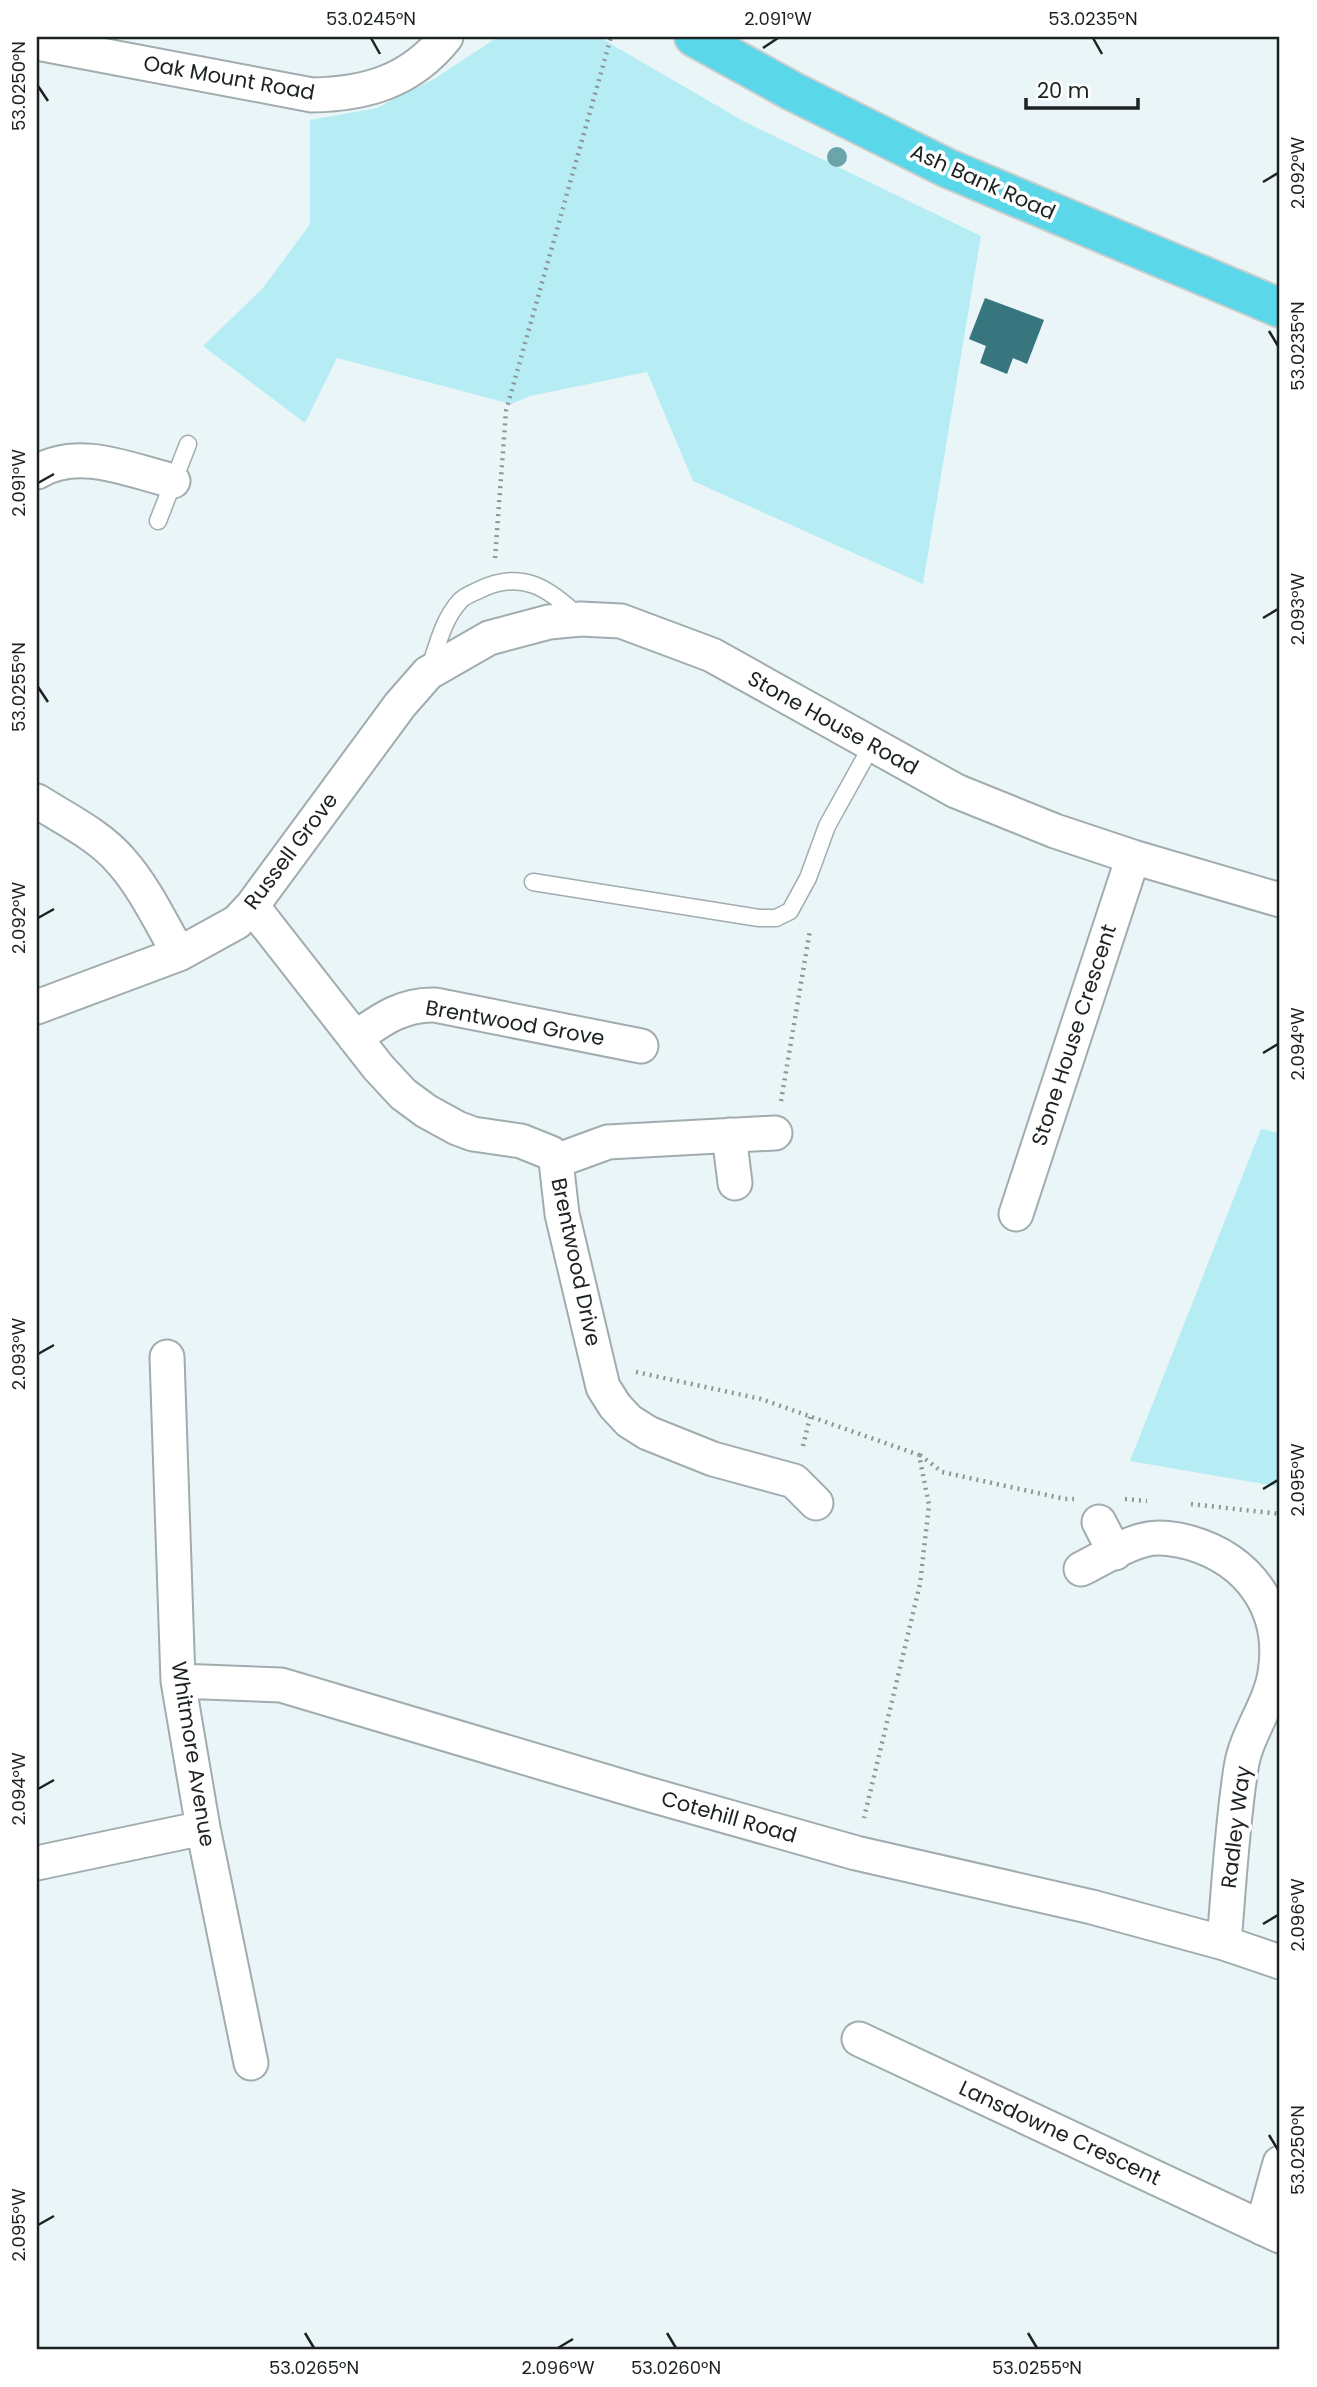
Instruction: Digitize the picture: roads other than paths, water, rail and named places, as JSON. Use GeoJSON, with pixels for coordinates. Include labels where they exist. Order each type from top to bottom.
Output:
{"type":"FeatureCollection","features":[{"type":"Feature","properties":{"kind":"highway","name":"Ash Bank Road"},"geometry":{"type":"LineString","coordinates":[[694,37],[792,91],[947,168],[1280,308]]}},
{"type":"Feature","properties":{"kind":"street","name":"Oak Mount Road"},"geometry":{"type":"LineString","coordinates":[[37,43],[312,94],[338,94],[363,90],[410,71],[431,56],[446,37]]}},
{"type":"Feature","properties":{"kind":"street"},"geometry":{"type":"LineString","coordinates":[[37,471],[64,461],[81,460],[173,481]]}},
{"type":"Feature","properties":{"kind":"street","name":"Stone House Road"},"geometry":{"type":"LineString","coordinates":[[400,705],[428,673],[489,638],[539,624],[581,619],[621,621],[712,655],[956,791],[1055,831],[1280,900]]}},
{"type":"Feature","properties":{"kind":"street","name":"Russell Grove"},"geometry":{"type":"LineString","coordinates":[[37,1007],[179,954],[237,922],[252,906],[400,705]]}},
{"type":"Feature","properties":{"kind":"street"},"geometry":{"type":"LineString","coordinates":[[37,801],[98,839],[120,859],[138,882],[179,954]]}},
{"type":"Feature","properties":{"kind":"street","name":"Stone House Crescent"},"geometry":{"type":"LineString","coordinates":[[1016,1214],[1133,857]]}},
{"type":"Feature","properties":{"kind":"street","name":"Brentwood Drive"},"geometry":{"type":"LineString","coordinates":[[252,906],[355,1038],[403,1094],[426,1111],[473,1134],[521,1141],[551,1153],[556,1161],[562,1214],[603,1387],[629,1422],[648,1433],[713,1459],[802,1485]]}},
{"type":"Feature","properties":{"kind":"street","name":"Brentwood Grove"},"geometry":{"type":"LineString","coordinates":[[355,1038],[398,1010],[422,1004],[641,1046]]}},
{"type":"Feature","properties":{"kind":"street"},"geometry":{"type":"LineString","coordinates":[[556,1161],[608,1142],[775,1133]]}},
{"type":"Feature","properties":{"kind":"street"},"geometry":{"type":"LineString","coordinates":[[729,1135],[735,1183]]}},
{"type":"Feature","properties":{"kind":"street","name":"Whitmore Avenue"},"geometry":{"type":"LineString","coordinates":[[167,1357],[177,1681],[203,1828],[251,2063]]}},
{"type":"Feature","properties":{"kind":"street"},"geometry":{"type":"LineString","coordinates":[[1099,1522],[1115,1553]]}},
{"type":"Feature","properties":{"kind":"street","name":"Radley Way"},"geometry":{"type":"LineString","coordinates":[[1081,1569],[1144,1540],[1184,1541],[1225,1557],[1244,1571],[1267,1606],[1274,1625],[1277,1650],[1275,1675],[1241,1765],[1223,1943]]}},
{"type":"Feature","properties":{"kind":"street","name":"Cotehill Road"},"geometry":{"type":"LineString","coordinates":[[177,1681],[281,1685],[856,1853],[1092,1907],[1223,1943],[1280,1962]]}},
{"type":"Feature","properties":{"kind":"street"},"geometry":{"type":"LineString","coordinates":[[37,1863],[203,1828]]}},
{"type":"Feature","properties":{"kind":"street","name":"Lansdowne Crescent"},"geometry":{"type":"LineString","coordinates":[[859,2039],[1271,2232],[1280,2162]]}},
{"type":"Feature","properties":{"kind":"lane"},"geometry":{"type":"LineString","coordinates":[[158,521],[188,444]]}},
{"type":"Feature","properties":{"kind":"lane"},"geometry":{"type":"LineString","coordinates":[[428,673],[443,628],[461,600],[493,583],[528,582],[557,595],[581,619]]}},
{"type":"Feature","properties":{"kind":"lane"},"geometry":{"type":"LineString","coordinates":[[533,882],[759,918],[776,918],[790,911],[808,878],[827,825],[872,745]]}}]}
